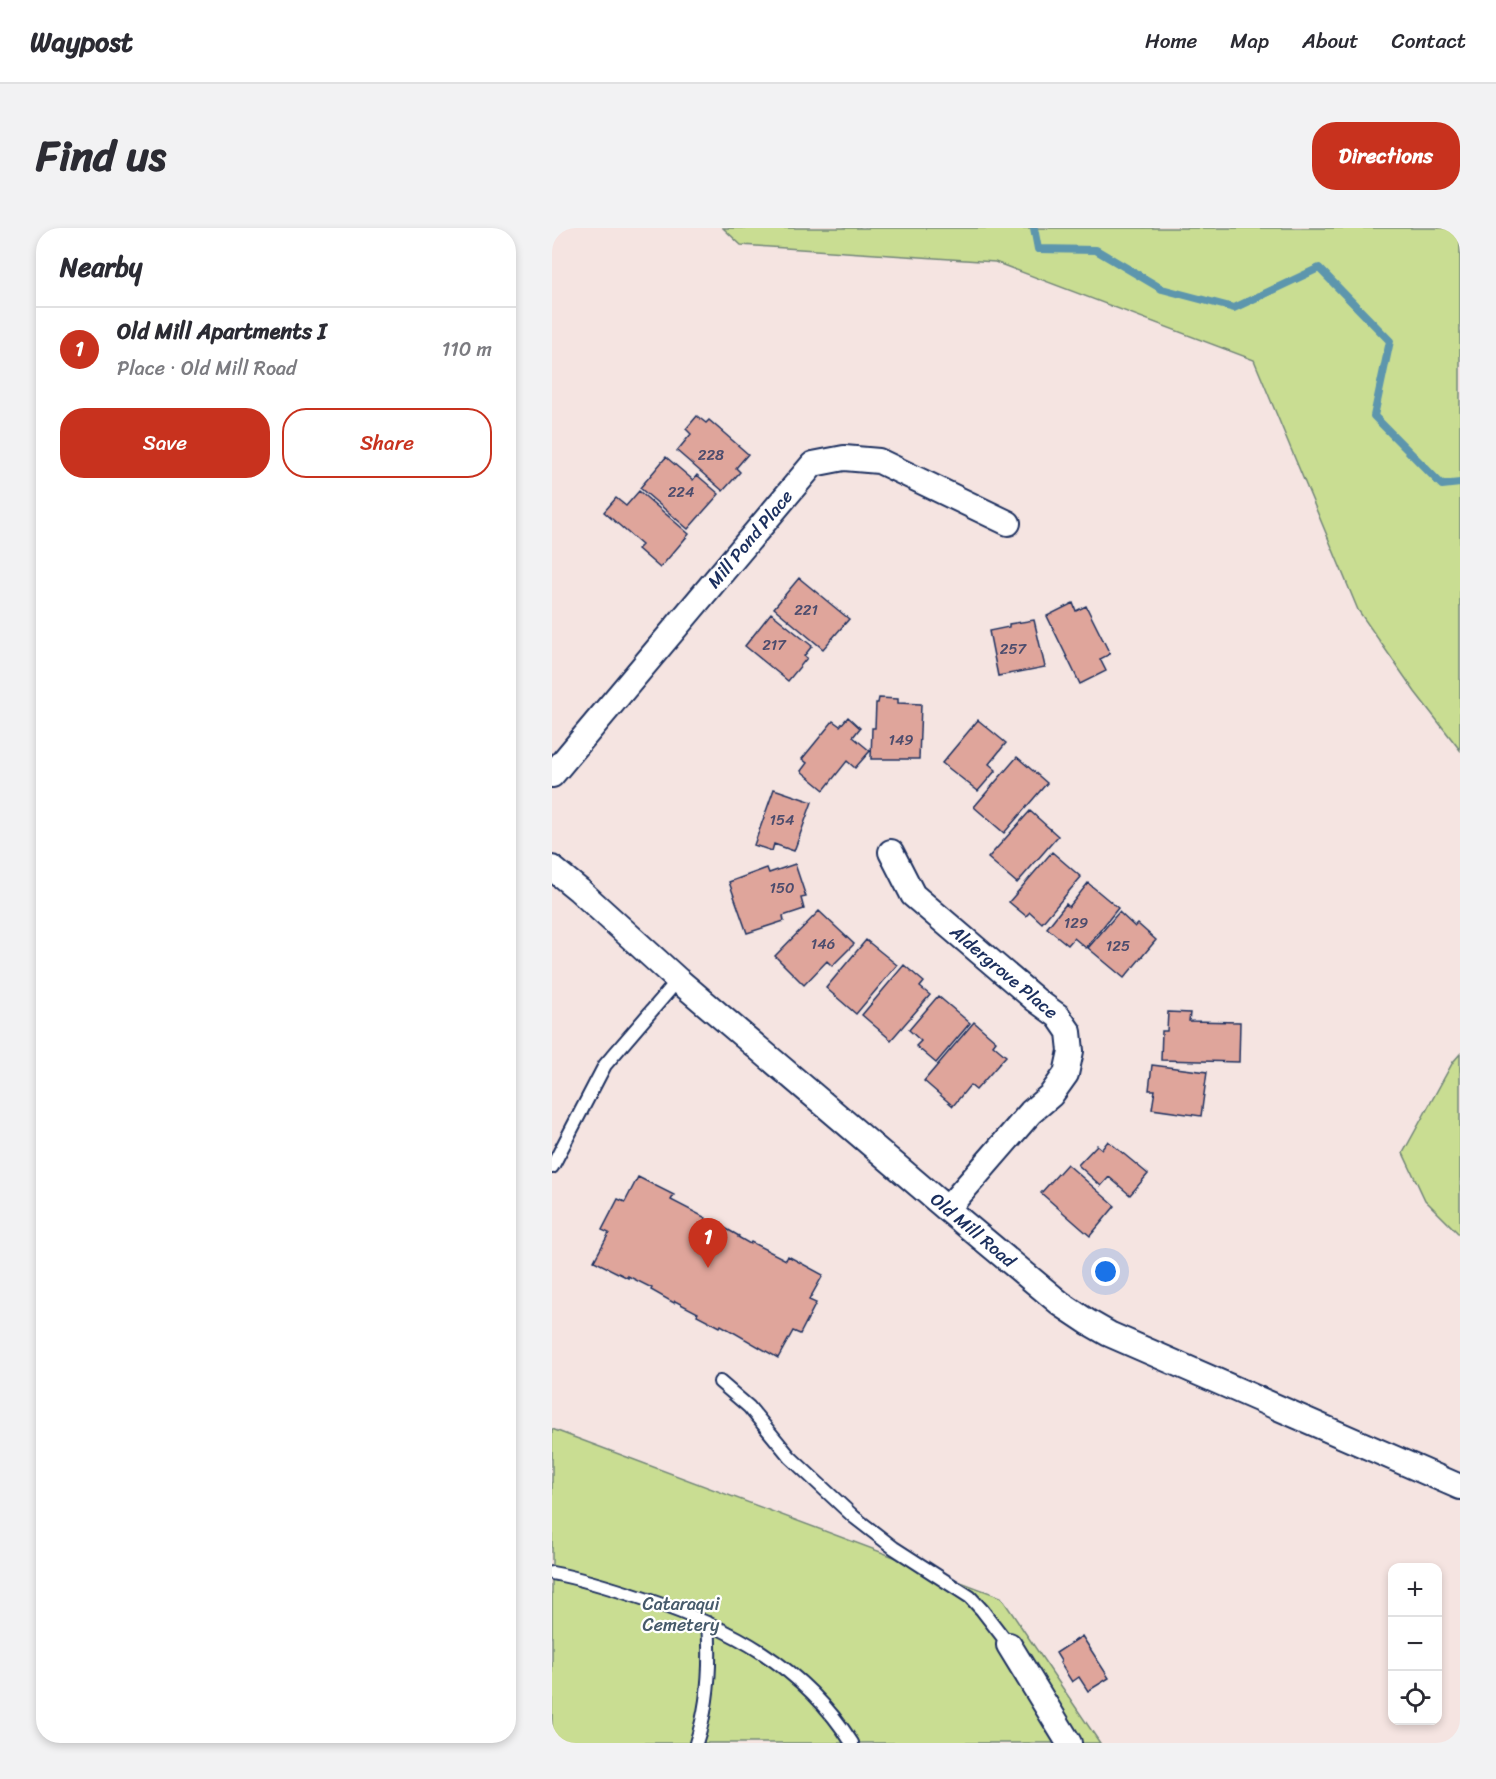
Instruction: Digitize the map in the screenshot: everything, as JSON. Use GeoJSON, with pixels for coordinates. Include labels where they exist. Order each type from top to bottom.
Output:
{"type":"FeatureCollection","features":[{"type":"Feature","properties":{"kind":"street","name":"Mill Pond Place"},"geometry":{"type":"LineString","coordinates":[[552,775],[813,464],[844,458],[879,461],[1008,523]]}},
{"type":"Feature","properties":{"kind":"street","name":"Aldergrove Place"},"geometry":{"type":"LineString","coordinates":[[891,852],[913,895],[1027,993],[1058,1016],[1069,1032],[1071,1051],[1065,1074],[1051,1095],[1031,1112],[947,1209]]}},
{"type":"Feature","properties":{"kind":"street","name":"Old Mill Road"},"geometry":{"type":"LineString","coordinates":[[552,868],[678,980],[1061,1304],[1109,1334],[1460,1487]]}},
{"type":"Feature","properties":{"kind":"street"},"geometry":{"type":"LineString","coordinates":[[1009,1645],[1069,1743]]}},
{"type":"Feature","properties":{"kind":"lane"},"geometry":{"type":"LineString","coordinates":[[552,1167],[605,1065],[678,980]]}},
{"type":"Feature","properties":{"kind":"lane"},"geometry":{"type":"LineString","coordinates":[[720,1382],[749,1407],[790,1457],[835,1500],[874,1533],[970,1597],[1009,1645]]}},
{"type":"Feature","properties":{"kind":"lane"},"geometry":{"type":"LineString","coordinates":[[552,1573],[624,1592],[708,1623],[754,1646],[790,1673],[822,1705],[852,1743]]}},
{"type":"Feature","properties":{"kind":"lane"},"geometry":{"type":"LineString","coordinates":[[696,1743],[708,1689],[710,1661],[708,1623]]}},
{"type":"Feature","properties":{"kind":"green space"},"geometry":{"type":"Polygon","coordinates":[[[723,228],[1460,228],[1460,750],[1415,692],[1358,610],[1254,360],[995,262],[741,245],[723,228]]]}},
{"type":"Feature","properties":{"kind":"green space"},"geometry":{"type":"Polygon","coordinates":[[[1460,1054],[1460,1235],[1425,1200],[1403,1153],[1453,1062],[1460,1054]]]}},
{"type":"Feature","properties":{"kind":"green space","name":"Cataraqui Cemetery"},"geometry":{"type":"Polygon","coordinates":[[[552,1429],[1001,1597],[1100,1743],[552,1743],[552,1429]]]}},
{"type":"Feature","properties":{"kind":"building"},"geometry":{"type":"Polygon","coordinates":[[[697,416],[706,423],[709,420],[748,454],[736,468],[740,472],[723,491],[677,451],[691,434],[686,429],[697,416]]]}},
{"type":"Feature","properties":{"kind":"building"},"geometry":{"type":"Polygon","coordinates":[[[666,457],[693,480],[697,475],[719,494],[688,529],[640,488],[666,457]]]}},
{"type":"Feature","properties":{"kind":"building"},"geometry":{"type":"Polygon","coordinates":[[[639,491],[689,534],[660,568],[638,549],[642,545],[604,512],[616,498],[626,506],[639,491]]]}},
{"type":"Feature","properties":{"kind":"building"},"geometry":{"type":"Polygon","coordinates":[[[799,578],[849,619],[823,649],[774,608],[799,578]]]}},
{"type":"Feature","properties":{"kind":"building"},"geometry":{"type":"Polygon","coordinates":[[[1073,603],[1076,611],[1086,606],[1110,654],[1100,659],[1106,671],[1080,684],[1047,616],[1073,603]]]}},
{"type":"Feature","properties":{"kind":"building"},"geometry":{"type":"Polygon","coordinates":[[[771,613],[812,646],[804,656],[807,658],[788,681],[745,646],[771,613]]]}},
{"type":"Feature","properties":{"kind":"building"},"geometry":{"type":"Polygon","coordinates":[[[1034,620],[1045,667],[998,676],[989,631],[1009,627],[1009,624],[1034,620]]]}},
{"type":"Feature","properties":{"kind":"building"},"geometry":{"type":"Polygon","coordinates":[[[879,698],[898,699],[898,703],[921,704],[919,759],[871,759],[872,728],[875,728],[876,703],[879,698]]]}},
{"type":"Feature","properties":{"kind":"building"},"geometry":{"type":"Polygon","coordinates":[[[848,717],[860,728],[853,737],[870,751],[855,768],[847,761],[824,790],[801,771],[807,763],[802,759],[833,721],[840,726],[848,717]]]}},
{"type":"Feature","properties":{"kind":"building"},"geometry":{"type":"Polygon","coordinates":[[[978,720],[1006,743],[989,764],[996,770],[978,791],[942,763],[978,720]]]}},
{"type":"Feature","properties":{"kind":"building"},"geometry":{"type":"Polygon","coordinates":[[[1017,757],[1047,783],[1004,833],[974,807],[1017,757]]]}},
{"type":"Feature","properties":{"kind":"building"},"geometry":{"type":"Polygon","coordinates":[[[774,789],[812,802],[794,851],[774,844],[772,851],[754,845],[774,789]]]}},
{"type":"Feature","properties":{"kind":"building"},"geometry":{"type":"Polygon","coordinates":[[[1030,811],[1058,836],[1017,883],[988,858],[1030,811]]]}},
{"type":"Feature","properties":{"kind":"building"},"geometry":{"type":"Polygon","coordinates":[[[1052,852],[1081,877],[1042,923],[1030,912],[1026,916],[1009,902],[1052,852]]]}},
{"type":"Feature","properties":{"kind":"building"},"geometry":{"type":"Polygon","coordinates":[[[795,864],[806,897],[801,898],[804,909],[783,916],[784,921],[747,933],[729,882],[767,868],[769,873],[795,864]]]}},
{"type":"Feature","properties":{"kind":"building"},"geometry":{"type":"Polygon","coordinates":[[[1088,883],[1118,908],[1086,948],[1074,938],[1068,945],[1047,928],[1066,904],[1069,907],[1088,883]]]}},
{"type":"Feature","properties":{"kind":"building"},"geometry":{"type":"Polygon","coordinates":[[[819,911],[854,944],[832,966],[827,961],[804,985],[775,956],[819,911]]]}},
{"type":"Feature","properties":{"kind":"building"},"geometry":{"type":"Polygon","coordinates":[[[1119,912],[1135,927],[1138,924],[1156,940],[1124,978],[1088,948],[1119,912]]]}},
{"type":"Feature","properties":{"kind":"building"},"geometry":{"type":"Polygon","coordinates":[[[866,940],[897,965],[856,1014],[826,988],[866,940]]]}},
{"type":"Feature","properties":{"kind":"building"},"geometry":{"type":"Polygon","coordinates":[[[904,965],[924,982],[920,987],[930,995],[891,1040],[862,1015],[904,965]]]}},
{"type":"Feature","properties":{"kind":"building"},"geometry":{"type":"Polygon","coordinates":[[[938,996],[970,1023],[936,1063],[916,1046],[921,1041],[909,1030],[938,996]]]}},
{"type":"Feature","properties":{"kind":"building"},"geometry":{"type":"Polygon","coordinates":[[[1168,1012],[1190,1013],[1189,1021],[1240,1022],[1239,1062],[1161,1060],[1162,1031],[1167,1031],[1168,1012]]]}},
{"type":"Feature","properties":{"kind":"building"},"geometry":{"type":"Polygon","coordinates":[[[974,1022],[996,1041],[993,1045],[1006,1056],[976,1090],[970,1085],[953,1106],[924,1081],[974,1022]]]}},
{"type":"Feature","properties":{"kind":"building"},"geometry":{"type":"Polygon","coordinates":[[[1152,1065],[1207,1072],[1201,1116],[1152,1109],[1155,1090],[1149,1090],[1152,1065]]]}},
{"type":"Feature","properties":{"kind":"building"},"geometry":{"type":"Polygon","coordinates":[[[1108,1141],[1148,1174],[1130,1195],[1109,1177],[1101,1186],[1078,1165],[1097,1145],[1102,1149],[1108,1141]]]}},
{"type":"Feature","properties":{"kind":"building"},"geometry":{"type":"Polygon","coordinates":[[[1067,1164],[1115,1206],[1090,1236],[1041,1193],[1067,1164]]]}},
{"type":"Feature","properties":{"kind":"building"},"geometry":{"type":"Polygon","coordinates":[[[638,1177],[674,1195],[671,1200],[706,1218],[705,1220],[717,1226],[718,1224],[750,1244],[751,1242],[786,1260],[788,1256],[823,1275],[809,1300],[816,1303],[800,1334],[793,1331],[778,1358],[721,1325],[720,1327],[675,1301],[674,1303],[651,1290],[652,1288],[594,1261],[609,1233],[602,1230],[618,1199],[625,1202],[638,1177]]]}},
{"type":"Feature","properties":{"kind":"building"},"geometry":{"type":"Polygon","coordinates":[[[1082,1636],[1109,1678],[1088,1691],[1079,1677],[1072,1682],[1056,1653],[1082,1636]]]}},
{"type":"Feature","properties":{"kind":"waterway"},"geometry":{"type":"LineString","coordinates":[[1034,228],[1038,249],[1096,250],[1162,289],[1234,308],[1319,268],[1390,341],[1374,416],[1442,485],[1460,483]]}},
{"type":"Feature","properties":{"kind":"place","name":"Old Mill Apartments I"},"geometry":{"type":"Point","coordinates":[708,1268]}}]}
